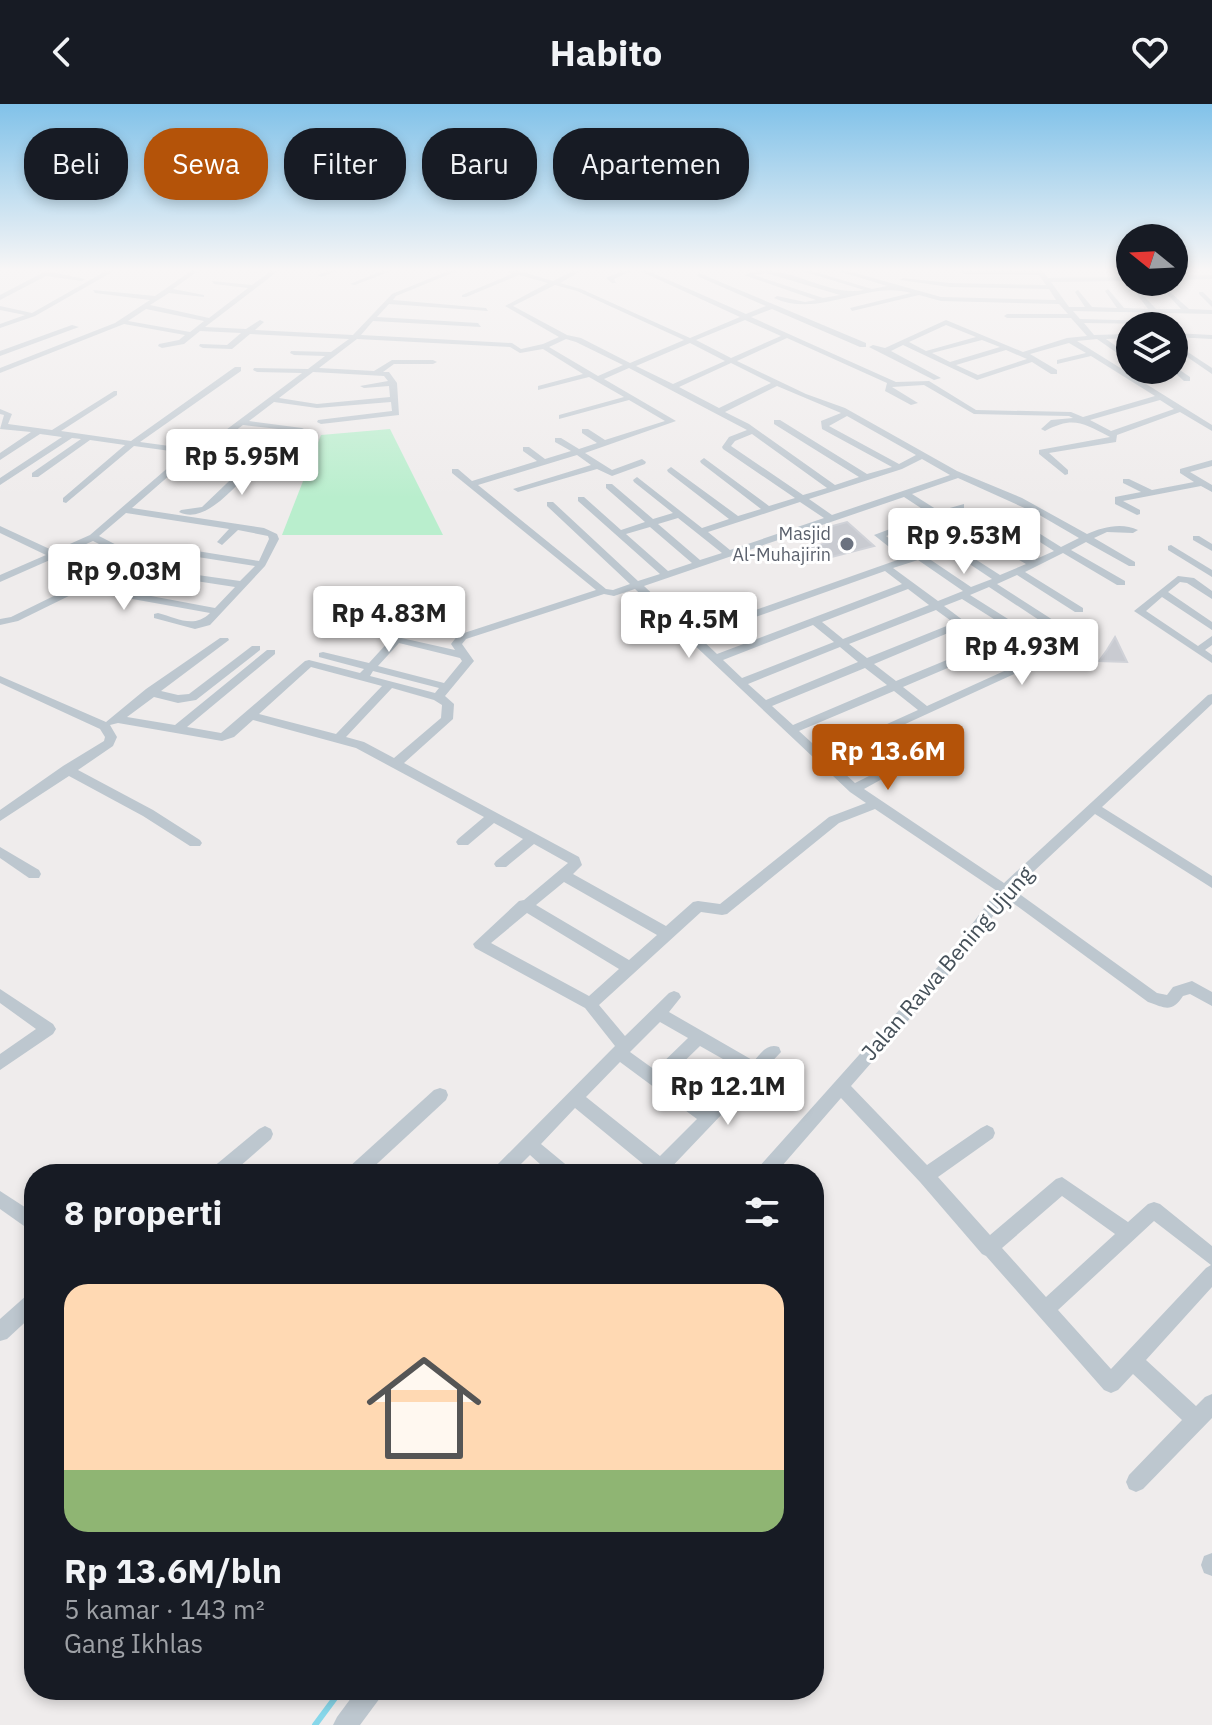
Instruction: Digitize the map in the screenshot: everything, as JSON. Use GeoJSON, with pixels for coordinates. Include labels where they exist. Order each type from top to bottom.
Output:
{"type":"FeatureCollection","features":[{"type":"Feature","properties":{"kind":"street"},"geometry":{"type":"LineString","coordinates":[[0,354],[20,347]]}},
{"type":"Feature","properties":{"kind":"street"},"geometry":{"type":"LineString","coordinates":[[0,371],[61,347]]}},
{"type":"Feature","properties":{"kind":"street"},"geometry":{"type":"LineString","coordinates":[[0,579],[93,537],[195,452],[343,347]]}},
{"type":"Feature","properties":{"kind":"street"},"geometry":{"type":"LineString","coordinates":[[514,347],[520,351],[542,347]]}},
{"type":"Feature","properties":{"kind":"street"},"geometry":{"type":"LineString","coordinates":[[471,484],[672,421],[546,347]]}},
{"type":"Feature","properties":{"kind":"street"},"geometry":{"type":"LineString","coordinates":[[592,347],[746,426],[750,432],[833,488]]}},
{"type":"Feature","properties":{"kind":"street"},"geometry":{"type":"LineString","coordinates":[[541,388],[564,378],[595,376],[672,347]]}},
{"type":"Feature","properties":{"kind":"street"},"geometry":{"type":"LineString","coordinates":[[701,347],[848,413],[958,475],[1037,510],[1132,564]]}},
{"type":"Feature","properties":{"kind":"street"},"geometry":{"type":"LineString","coordinates":[[673,387],[762,347]]}},
{"type":"Feature","properties":{"kind":"street"},"geometry":{"type":"LineString","coordinates":[[813,347],[895,384]]}},
{"type":"Feature","properties":{"kind":"street"},"geometry":{"type":"LineString","coordinates":[[873,347],[937,378]]}},
{"type":"Feature","properties":{"kind":"street"},"geometry":{"type":"LineString","coordinates":[[885,351],[895,347]]}},
{"type":"Feature","properties":{"kind":"street"},"geometry":{"type":"LineString","coordinates":[[912,347],[973,377],[982,377],[1032,360]]}},
{"type":"Feature","properties":{"kind":"street"},"geometry":{"type":"LineString","coordinates":[[925,353],[949,347]]}},
{"type":"Feature","properties":{"kind":"street"},"geometry":{"type":"LineString","coordinates":[[949,365],[1007,347],[1054,372]]}},
{"type":"Feature","properties":{"kind":"street"},"geometry":{"type":"LineString","coordinates":[[1023,354],[1048,347]]}},
{"type":"Feature","properties":{"kind":"street"},"geometry":{"type":"LineString","coordinates":[[1080,347],[1212,429]]}},
{"type":"Feature","properties":{"kind":"street"},"geometry":{"type":"LineString","coordinates":[[294,353],[334,354]]}},
{"type":"Feature","properties":{"kind":"street"},"geometry":{"type":"LineString","coordinates":[[1060,362],[1092,354]]}},
{"type":"Feature","properties":{"kind":"street"},"geometry":{"type":"LineString","coordinates":[[1188,355],[1212,372]]}},
{"type":"Feature","properties":{"kind":"street"},"geometry":{"type":"LineString","coordinates":[[376,373],[392,362],[433,362]]}},
{"type":"Feature","properties":{"kind":"street"},"geometry":{"type":"LineString","coordinates":[[66,500],[130,445],[238,369]]}},
{"type":"Feature","properties":{"kind":"street"},"geometry":{"type":"LineString","coordinates":[[257,370],[389,375],[397,411],[393,414],[321,422]]}},
{"type":"Feature","properties":{"kind":"street"},"geometry":{"type":"LineString","coordinates":[[364,386],[393,383]]}},
{"type":"Feature","properties":{"kind":"street"},"geometry":{"type":"LineString","coordinates":[[718,412],[777,383]]}},
{"type":"Feature","properties":{"kind":"street"},"geometry":{"type":"LineString","coordinates":[[914,403],[888,389],[889,385],[926,383],[982,413],[1069,414],[1116,438],[1042,452],[1065,472]]}},
{"type":"Feature","properties":{"kind":"street"},"geometry":{"type":"LineString","coordinates":[[52,434],[114,393]]}},
{"type":"Feature","properties":{"kind":"street"},"geometry":{"type":"LineString","coordinates":[[562,417],[631,397]]}},
{"type":"Feature","properties":{"kind":"street"},"geometry":{"type":"LineString","coordinates":[[1045,429],[1054,422],[1082,420],[1158,398]]}},
{"type":"Feature","properties":{"kind":"street"},"geometry":{"type":"LineString","coordinates":[[270,399],[317,406],[395,399]]}},
{"type":"Feature","properties":{"kind":"street"},"geometry":{"type":"LineString","coordinates":[[1111,434],[1179,410]]}},
{"type":"Feature","properties":{"kind":"street"},"geometry":{"type":"LineString","coordinates":[[0,411],[8,414],[1,426]]}},
{"type":"Feature","properties":{"kind":"street"},"geometry":{"type":"LineString","coordinates":[[848,413],[824,423],[825,427],[843,434],[899,467]]}},
{"type":"Feature","properties":{"kind":"street"},"geometry":{"type":"LineString","coordinates":[[239,422],[302,430]]}},
{"type":"Feature","properties":{"kind":"street"},"geometry":{"type":"LineString","coordinates":[[777,422],[865,477]]}},
{"type":"Feature","properties":{"kind":"street"},"geometry":{"type":"LineString","coordinates":[[1,426],[300,466]]}},
{"type":"Feature","properties":{"kind":"street"},"geometry":{"type":"LineString","coordinates":[[585,431],[605,444]]}},
{"type":"Feature","properties":{"kind":"street"},"geometry":{"type":"LineString","coordinates":[[0,457],[37,432]]}},
{"type":"Feature","properties":{"kind":"street"},"geometry":{"type":"LineString","coordinates":[[750,432],[732,439],[726,447],[830,518]]}},
{"type":"Feature","properties":{"kind":"street"},"geometry":{"type":"LineString","coordinates":[[803,447],[843,434]]}},
{"type":"Feature","properties":{"kind":"street"},"geometry":{"type":"LineString","coordinates":[[0,482],[69,436]]}},
{"type":"Feature","properties":{"kind":"street"},"geometry":{"type":"LineString","coordinates":[[35,475],[87,439]]}},
{"type":"Feature","properties":{"kind":"street"},"geometry":{"type":"LineString","coordinates":[[558,440],[612,473],[642,462]]}},
{"type":"Feature","properties":{"kind":"street"},"geometry":{"type":"LineString","coordinates":[[526,449],[544,462]]}},
{"type":"Feature","properties":{"kind":"street"},"geometry":{"type":"LineString","coordinates":[[782,453],[792,450]]}},
{"type":"Feature","properties":{"kind":"street"},"geometry":{"type":"LineString","coordinates":[[702,531],[899,467],[923,455]]}},
{"type":"Feature","properties":{"kind":"street"},"geometry":{"type":"LineString","coordinates":[[130,507],[200,513],[255,461]]}},
{"type":"Feature","properties":{"kind":"street"},"geometry":{"type":"LineString","coordinates":[[704,461],[768,510]]}},
{"type":"Feature","properties":{"kind":"street"},"geometry":{"type":"LineString","coordinates":[[1212,463],[1183,471],[1212,489]]}},
{"type":"Feature","properties":{"kind":"street"},"geometry":{"type":"LineString","coordinates":[[518,489],[560,481],[598,466]]}},
{"type":"Feature","properties":{"kind":"street"},"geometry":{"type":"LineString","coordinates":[[671,470],[738,521]]}},
{"type":"Feature","properties":{"kind":"street"},"geometry":{"type":"LineString","coordinates":[[455,471],[603,591]]}},
{"type":"Feature","properties":{"kind":"street"},"geometry":{"type":"LineString","coordinates":[[442,692],[468,661],[456,644],[462,637],[603,591],[614,593],[636,587],[958,475]]}},
{"type":"Feature","properties":{"kind":"street"},"geometry":{"type":"LineString","coordinates":[[637,480],[729,554]]}},
{"type":"Feature","properties":{"kind":"street"},"geometry":{"type":"LineString","coordinates":[[1126,481],[1149,492]]}},
{"type":"Feature","properties":{"kind":"street"},"geometry":{"type":"LineString","coordinates":[[1137,512],[1120,504],[1118,499],[1202,483]]}},
{"type":"Feature","properties":{"kind":"street"},"geometry":{"type":"LineString","coordinates":[[609,486],[649,524],[700,565]]}},
{"type":"Feature","properties":{"kind":"street"},"geometry":{"type":"LineString","coordinates":[[904,493],[937,515],[1034,564]]}},
{"type":"Feature","properties":{"kind":"street"},"geometry":{"type":"LineString","coordinates":[[581,499],[668,576]]}},
{"type":"Feature","properties":{"kind":"street"},"geometry":{"type":"LineString","coordinates":[[550,504],[854,789],[1005,890],[1153,998],[1171,1002],[1178,991],[1192,987],[1212,1000]]}},
{"type":"Feature","properties":{"kind":"street"},"geometry":{"type":"LineString","coordinates":[[961,506],[879,535],[1050,650]]}},
{"type":"Feature","properties":{"kind":"street"},"geometry":{"type":"LineString","coordinates":[[130,507],[272,534],[274,539],[262,564],[201,626],[158,616]]}},
{"type":"Feature","properties":{"kind":"street"},"geometry":{"type":"LineString","coordinates":[[690,637],[1037,510]]}},
{"type":"Feature","properties":{"kind":"street"},"geometry":{"type":"LineString","coordinates":[[620,533],[680,514]]}},
{"type":"Feature","properties":{"kind":"street"},"geometry":{"type":"LineString","coordinates":[[1010,519],[1121,583]]}},
{"type":"Feature","properties":{"kind":"street"},"geometry":{"type":"LineString","coordinates":[[222,542],[236,527]]}},
{"type":"Feature","properties":{"kind":"street"},"geometry":{"type":"LineString","coordinates":[[0,529],[55,555]]}},
{"type":"Feature","properties":{"kind":"street"},"geometry":{"type":"LineString","coordinates":[[740,683],[936,606],[1034,564],[1105,529],[1133,530]]}},
{"type":"Feature","properties":{"kind":"street"},"geometry":{"type":"LineString","coordinates":[[0,622],[14,619],[137,559],[93,537]]}},
{"type":"Feature","properties":{"kind":"street"},"geometry":{"type":"LineString","coordinates":[[1196,538],[1212,548]]}},
{"type":"Feature","properties":{"kind":"street"},"geometry":{"type":"LineString","coordinates":[[947,545],[1049,622]]}},
{"type":"Feature","properties":{"kind":"street"},"geometry":{"type":"LineString","coordinates":[[1171,548],[1212,574]]}},
{"type":"Feature","properties":{"kind":"street"},"geometry":{"type":"LineString","coordinates":[[172,550],[262,564]]}},
{"type":"Feature","properties":{"kind":"street"},"geometry":{"type":"LineString","coordinates":[[821,758],[1021,668],[885,567]]}},
{"type":"Feature","properties":{"kind":"street"},"geometry":{"type":"LineString","coordinates":[[217,611],[116,593],[113,589],[141,570],[243,585]]}},
{"type":"Feature","properties":{"kind":"street"},"geometry":{"type":"LineString","coordinates":[[1017,571],[1079,610]]}},
{"type":"Feature","properties":{"kind":"street"},"geometry":{"type":"LineString","coordinates":[[1210,592],[1184,578],[1178,579],[1139,611],[1212,660]]}},
{"type":"Feature","properties":{"kind":"street"},"geometry":{"type":"LineString","coordinates":[[714,659],[907,586]]}},
{"type":"Feature","properties":{"kind":"street"},"geometry":{"type":"LineString","coordinates":[[1163,593],[1212,627]]}},
{"type":"Feature","properties":{"kind":"street"},"geometry":{"type":"LineString","coordinates":[[814,621],[926,711]]}},
{"type":"Feature","properties":{"kind":"street"},"geometry":{"type":"LineString","coordinates":[[764,705],[961,624]]}},
{"type":"Feature","properties":{"kind":"street"},"geometry":{"type":"LineString","coordinates":[[352,628],[463,655]]}},
{"type":"Feature","properties":{"kind":"street"},"geometry":{"type":"LineString","coordinates":[[361,678],[397,639]]}},
{"type":"Feature","properties":{"kind":"street"},"geometry":{"type":"LineString","coordinates":[[1198,651],[1212,639]]}},
{"type":"Feature","properties":{"kind":"street"},"geometry":{"type":"LineString","coordinates":[[105,726],[224,640]]}},
{"type":"Feature","properties":{"kind":"street"},"geometry":{"type":"LineString","coordinates":[[791,730],[992,645]]}},
{"type":"Feature","properties":{"kind":"street"},"geometry":{"type":"LineString","coordinates":[[150,692],[178,699],[192,697],[256,648]]}},
{"type":"Feature","properties":{"kind":"street"},"geometry":{"type":"LineString","coordinates":[[176,730],[271,652]]}},
{"type":"Feature","properties":{"kind":"street"},"geometry":{"type":"LineString","coordinates":[[323,655],[370,667],[442,692],[448,704],[447,719],[395,764]]}},
{"type":"Feature","properties":{"kind":"street"},"geometry":{"type":"LineString","coordinates":[[117,719],[222,737],[230,734],[309,663],[388,686],[442,692]]}},
{"type":"Feature","properties":{"kind":"street"},"geometry":{"type":"LineString","coordinates":[[0,679],[105,726],[111,737],[109,743],[0,816]]}},
{"type":"Feature","properties":{"kind":"street"},"geometry":{"type":"LineString","coordinates":[[339,738],[388,686]]}},
{"type":"Feature","properties":{"kind":"street","name":"Jalan Rawa Bening Ujung"},"geometry":{"type":"LineString","coordinates":[[773,1164],[956,956],[1005,890],[1212,698]]}},
{"type":"Feature","properties":{"kind":"street"},"geometry":{"type":"LineString","coordinates":[[250,715],[360,745],[574,860],[575,865],[480,944],[590,1004],[622,1050],[709,1118]]}},
{"type":"Feature","properties":{"kind":"street"},"geometry":{"type":"LineString","coordinates":[[854,789],[905,763]]}},
{"type":"Feature","properties":{"kind":"street"},"geometry":{"type":"LineString","coordinates":[[67,769],[148,813],[195,843]]}},
{"type":"Feature","properties":{"kind":"street"},"geometry":{"type":"LineString","coordinates":[[590,1004],[698,906],[722,910],[834,820],[875,804]]}},
{"type":"Feature","properties":{"kind":"street"},"geometry":{"type":"LineString","coordinates":[[1093,807],[1212,883]]}},
{"type":"Feature","properties":{"kind":"street"},"geometry":{"type":"LineString","coordinates":[[463,842],[494,816]]}},
{"type":"Feature","properties":{"kind":"street"},"geometry":{"type":"LineString","coordinates":[[501,864],[534,837]]}},
{"type":"Feature","properties":{"kind":"street"},"geometry":{"type":"LineString","coordinates":[[0,852],[34,874]]}},
{"type":"Feature","properties":{"kind":"street"},"geometry":{"type":"LineString","coordinates":[[563,875],[666,933]]}},
{"type":"Feature","properties":{"kind":"street"},"geometry":{"type":"LineString","coordinates":[[524,905],[628,967]]}},
{"type":"Feature","properties":{"kind":"street"},"geometry":{"type":"LineString","coordinates":[[0,995],[48,1029],[0,1063]]}},
{"type":"Feature","properties":{"kind":"street"},"geometry":{"type":"LineString","coordinates":[[510,1164],[674,997]]}},
{"type":"Feature","properties":{"kind":"street"},"geometry":{"type":"LineString","coordinates":[[658,1013],[756,1070]]}},
{"type":"Feature","properties":{"kind":"street"},"geometry":{"type":"LineString","coordinates":[[656,1079],[700,1036]]}},
{"type":"Feature","properties":{"kind":"street"},"geometry":{"type":"LineString","coordinates":[[663,1164],[773,1052]]}},
{"type":"Feature","properties":{"kind":"street"},"geometry":{"type":"LineString","coordinates":[[841,1086],[1111,1383],[1212,1274]]}},
{"type":"Feature","properties":{"kind":"street"},"geometry":{"type":"LineString","coordinates":[[365,1164],[440,1095]]}},
{"type":"Feature","properties":{"kind":"street"},"geometry":{"type":"LineString","coordinates":[[575,1098],[650,1164]]}},
{"type":"Feature","properties":{"kind":"street"},"geometry":{"type":"LineString","coordinates":[[926,1176],[987,1133]]}},
{"type":"Feature","properties":{"kind":"street"},"geometry":{"type":"LineString","coordinates":[[230,1164],[265,1134]]}},
{"type":"Feature","properties":{"kind":"street"},"geometry":{"type":"LineString","coordinates":[[529,1144],[552,1164]]}},
{"type":"Feature","properties":{"kind":"street"},"geometry":{"type":"LineString","coordinates":[[988,1248],[1062,1185],[1128,1233]]}},
{"type":"Feature","properties":{"kind":"street"},"geometry":{"type":"LineString","coordinates":[[0,1199],[24,1217]]}},
{"type":"Feature","properties":{"kind":"street"},"geometry":{"type":"LineString","coordinates":[[1045,1310],[1154,1210],[1212,1257]]}},
{"type":"Feature","properties":{"kind":"street"},"geometry":{"type":"LineString","coordinates":[[0,1332],[24,1311]]}},
{"type":"Feature","properties":{"kind":"street"},"geometry":{"type":"LineString","coordinates":[[1132,1360],[1196,1420]]}},
{"type":"Feature","properties":{"kind":"street"},"geometry":{"type":"LineString","coordinates":[[1136,1482],[1212,1404]]}},
{"type":"Feature","properties":{"kind":"street"},"geometry":{"type":"LineString","coordinates":[[345,1725],[364,1700]]}},
{"type":"Feature","properties":{"kind":"green space"},"geometry":{"type":"Polygon","coordinates":[[[390,429],[443,535],[282,535],[321,435],[390,429]]]}},
{"type":"Feature","properties":{"kind":"building","name":"Masjid Al-Muhajirin"},"geometry":{"type":"Polygon","coordinates":[[[847,522],[874,546],[805,564],[792,552],[827,543],[814,531],[847,522]]]}},
{"type":"Feature","properties":{"kind":"building"},"geometry":{"type":"Polygon","coordinates":[[[1115,637],[1127,662],[1099,661],[1107,650],[1115,637]]]}},
{"type":"Feature","properties":{"kind":"waterway"},"geometry":{"type":"LineString","coordinates":[[315,1725],[334,1700]]}},
{"type":"Feature","properties":{"kind":"place","name":"Masjid Al-Muhajirin"},"geometry":{"type":"Point","coordinates":[847,544]}}]}
